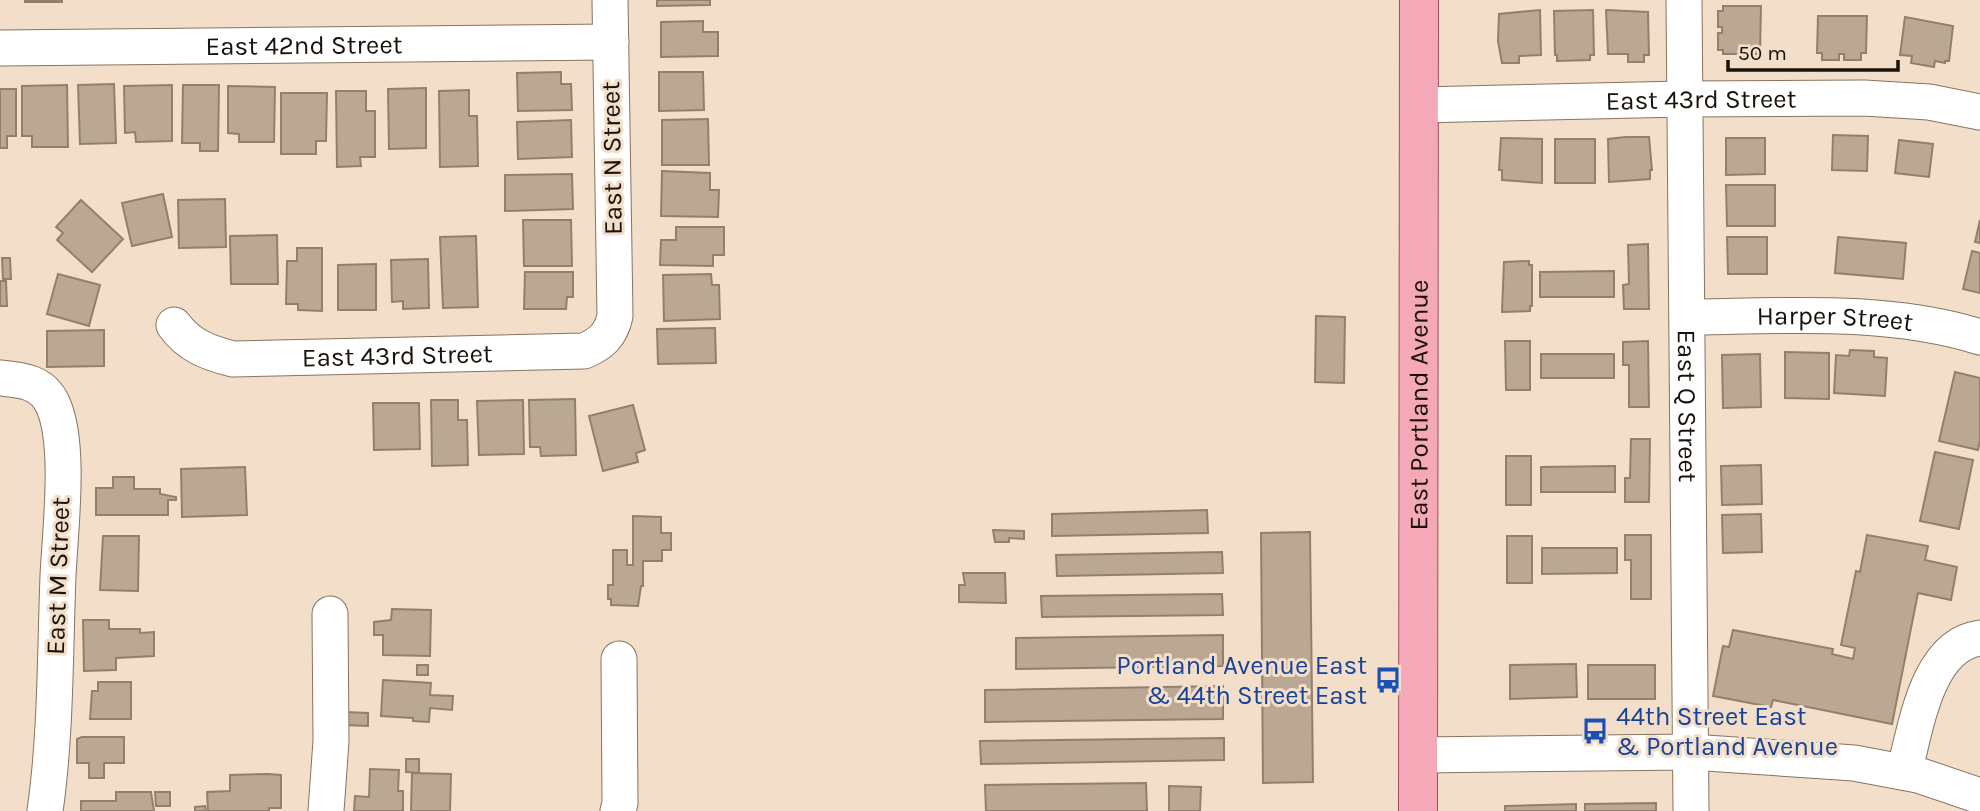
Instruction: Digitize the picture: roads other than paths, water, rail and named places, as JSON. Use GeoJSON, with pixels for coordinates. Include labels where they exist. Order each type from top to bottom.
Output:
{"type":"FeatureCollection","features":[{"type":"Feature","properties":{"kind":"main road","name":"East Portland Avenue"},"geometry":{"type":"LineString","coordinates":[[1418,811],[1419,0]]}},
{"type":"Feature","properties":{"kind":"street","name":"East N Street"},"geometry":{"type":"LineString","coordinates":[[610,0],[615,316]]}},
{"type":"Feature","properties":{"kind":"street","name":"East Q Street"},"geometry":{"type":"LineString","coordinates":[[1684,0],[1690,811]]}},
{"type":"Feature","properties":{"kind":"street","name":"East 42nd Street"},"geometry":{"type":"LineString","coordinates":[[0,48],[611,42]]}},
{"type":"Feature","properties":{"kind":"street","name":"East 43rd Street"},"geometry":{"type":"LineString","coordinates":[[1419,105],[1864,98],[1928,102],[1980,112]]}},
{"type":"Feature","properties":{"kind":"street","name":"East 43rd Street"},"geometry":{"type":"LineString","coordinates":[[174,325],[181,335],[210,353],[233,359],[247,359],[584,351],[605,338],[612,329],[615,316]]}},
{"type":"Feature","properties":{"kind":"street","name":"Harper Street"},"geometry":{"type":"LineString","coordinates":[[1688,317],[1847,316],[1902,322],[1980,337]]}},
{"type":"Feature","properties":{"kind":"street","name":"East M Street"},"geometry":{"type":"LineString","coordinates":[[0,378],[22,380],[40,387],[53,404],[61,431],[51,743],[45,811]]}},
{"type":"Feature","properties":{"kind":"street"},"geometry":{"type":"LineString","coordinates":[[326,811],[331,741],[330,614]]}},
{"type":"Feature","properties":{"kind":"street"},"geometry":{"type":"LineString","coordinates":[[1904,772],[1928,687],[1943,658],[1960,643],[1980,638]]}},
{"type":"Feature","properties":{"kind":"street"},"geometry":{"type":"LineString","coordinates":[[618,811],[621,803],[619,659]]}},
{"type":"Feature","properties":{"kind":"street"},"geometry":{"type":"LineString","coordinates":[[1418,755],[1691,752],[1854,763],[1904,772],[1980,796]]}},
{"type":"Feature","properties":{"kind":"place","name":"Portland Avenue East & 44th Street East"},"geometry":{"type":"Point","coordinates":[1388,680]}},
{"type":"Feature","properties":{"kind":"place","name":"44th Street East & Portland Avenue"},"geometry":{"type":"Point","coordinates":[1595,731]}}]}
